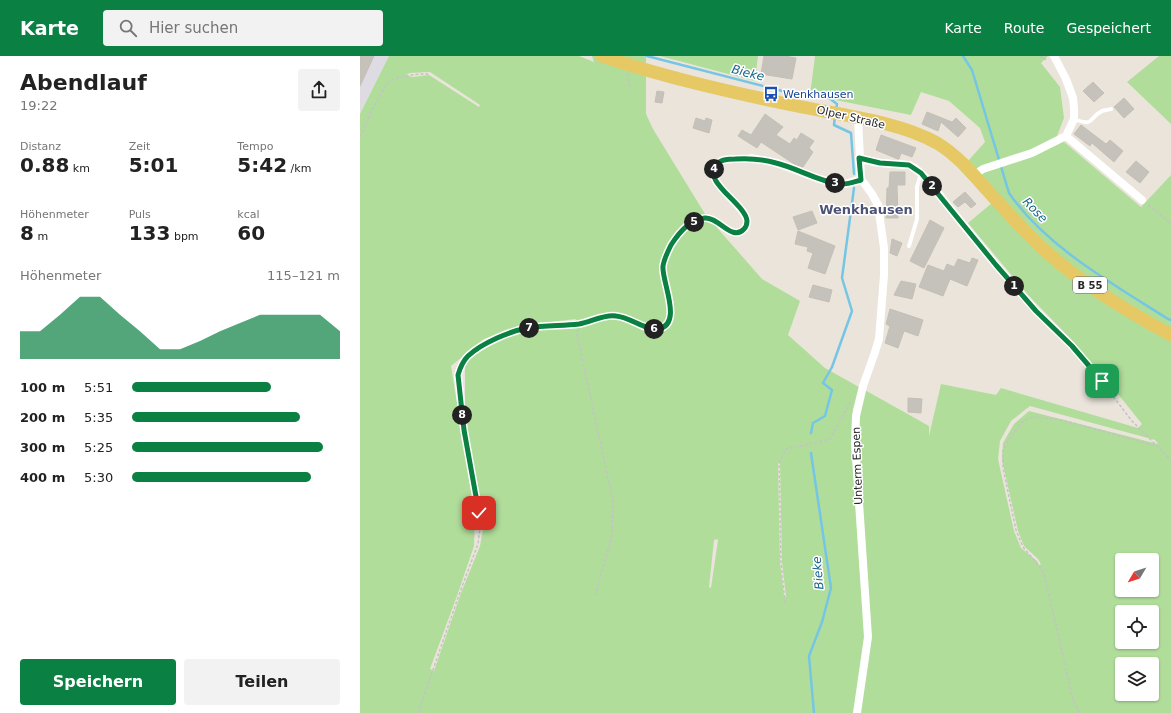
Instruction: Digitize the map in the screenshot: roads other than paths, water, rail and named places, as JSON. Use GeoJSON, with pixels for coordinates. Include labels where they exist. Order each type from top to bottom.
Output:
{"type":"FeatureCollection","features":[{"type":"Feature","properties":{"kind":"main road","name":"Olper Straße"},"geometry":{"type":"LineString","coordinates":[[602,56],[668,76],[845,115],[905,130],[937,143],[954,155],[974,175]]}},
{"type":"Feature","properties":{"kind":"main road","name":"B 55"},"geometry":{"type":"LineString","coordinates":[[974,175],[1017,224],[1041,247],[1070,271],[1104,295],[1171,335]]}},
{"type":"Feature","properties":{"kind":"street"},"geometry":{"type":"LineString","coordinates":[[974,175],[990,166],[1019,158],[1066,136],[1074,119],[1073,98],[1066,79],[1054,56]]}},
{"type":"Feature","properties":{"kind":"street"},"geometry":{"type":"LineString","coordinates":[[751,158],[777,163],[819,179],[840,184],[861,180],[858,118]]}},
{"type":"Feature","properties":{"kind":"street"},"geometry":{"type":"LineString","coordinates":[[1066,136],[1142,200]]}},
{"type":"Feature","properties":{"kind":"street"},"geometry":{"type":"LineString","coordinates":[[859,158],[880,163],[909,165],[921,173],[973,237]]}},
{"type":"Feature","properties":{"kind":"street","name":"Unterm Espen"},"geometry":{"type":"LineString","coordinates":[[857,713],[868,637],[855,443],[856,416],[863,386],[879,338],[884,268],[884,248],[878,206],[872,194],[861,180]]}},
{"type":"Feature","properties":{"kind":"lane"},"geometry":{"type":"LineString","coordinates":[[1074,119],[1085,123],[1090,122],[1102,111],[1112,109]]}},
{"type":"Feature","properties":{"kind":"lane"},"geometry":{"type":"LineString","coordinates":[[909,246],[916,219],[917,187],[921,173]]}},
{"type":"Feature","properties":{"kind":"waterway","name":"Bieke"},"geometry":{"type":"LineString","coordinates":[[647,56],[786,92],[829,98],[837,104],[836,110]]}},
{"type":"Feature","properties":{"kind":"waterway","name":"Rose"},"geometry":{"type":"LineString","coordinates":[[963,56],[972,70],[1009,193],[1042,231],[1061,247],[1103,278],[1171,320]]}},
{"type":"Feature","properties":{"kind":"waterway","name":"Bieke"},"geometry":{"type":"LineString","coordinates":[[835,116],[834,125],[851,133],[854,174]]}},
{"type":"Feature","properties":{"kind":"waterway","name":"Bieke"},"geometry":{"type":"LineString","coordinates":[[811,433],[813,423],[825,416],[832,390],[823,383],[832,367],[852,311],[842,278],[854,188]]}},
{"type":"Feature","properties":{"kind":"waterway","name":"Bieke"},"geometry":{"type":"LineString","coordinates":[[811,453],[831,588],[822,622],[809,656],[814,713]]}},
{"type":"Feature","properties":{"kind":"place","name":"Wenkhausen"},"geometry":{"type":"Point","coordinates":[771,94]}},
{"type":"Feature","properties":{"kind":"district","name":"Wenkhausen"},"geometry":{"type":"Point","coordinates":[866,209]}}]}
